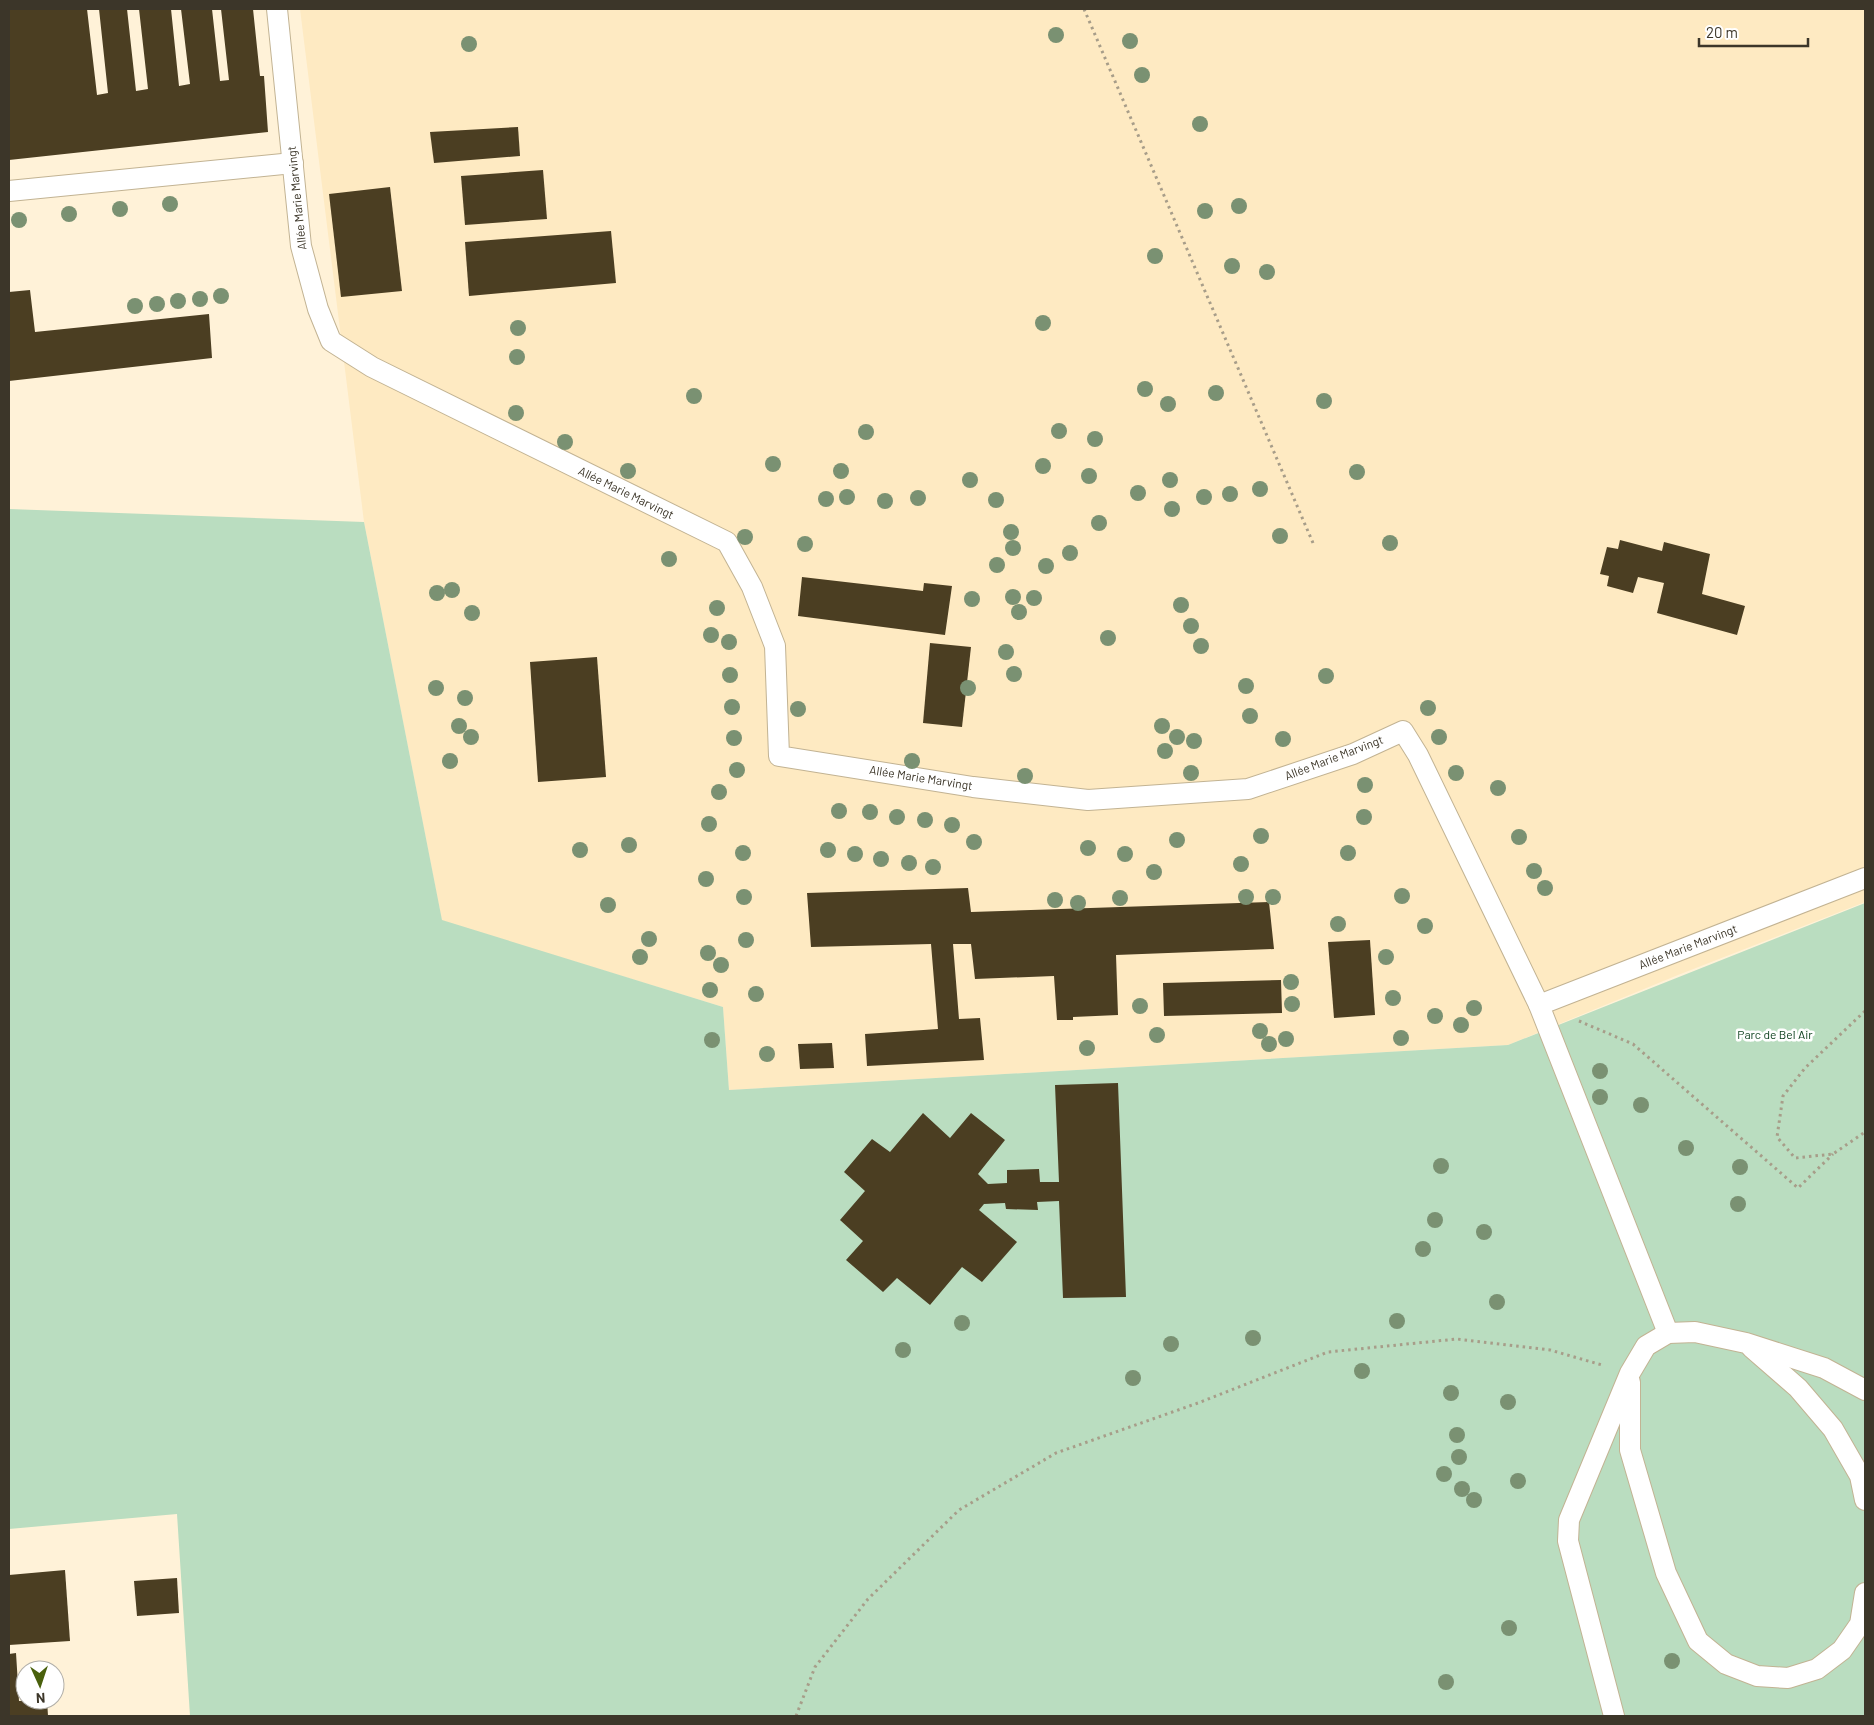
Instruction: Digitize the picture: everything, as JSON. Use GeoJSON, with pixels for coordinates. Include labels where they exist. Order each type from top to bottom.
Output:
{"type":"FeatureCollection","features":[{"type":"Feature","properties":{"kind":"lane","name":"Allée Marie Marvingt"},"geometry":{"type":"LineString","coordinates":[[277,9],[301,246],[318,308],[331,341],[372,367],[727,542],[752,586],[775,646],[779,756],[973,787],[1088,800],[1248,789],[1353,754],[1403,731],[1418,755],[1539,1005],[1865,878]]}},
{"type":"Feature","properties":{"kind":"lane"},"geometry":{"type":"LineString","coordinates":[[9,191],[292,163]]}},
{"type":"Feature","properties":{"kind":"lane"},"geometry":{"type":"LineString","coordinates":[[1539,1005],[1668,1333]]}},
{"type":"Feature","properties":{"kind":"lane"},"geometry":{"type":"LineString","coordinates":[[1614,1716],[1568,1541],[1569,1520],[1630,1373],[1646,1346],[1668,1333],[1695,1332],[1746,1342],[1824,1368],[1865,1390]]}},
{"type":"Feature","properties":{"kind":"lane"},"geometry":{"type":"LineString","coordinates":[[1746,1342],[1798,1388],[1833,1428],[1860,1476],[1865,1500]]}},
{"type":"Feature","properties":{"kind":"lane"},"geometry":{"type":"LineString","coordinates":[[1630,1373],[1630,1450],[1666,1573],[1698,1641],[1726,1664],[1757,1676],[1788,1678],[1817,1669],[1842,1650],[1860,1624],[1865,1593]]}},
{"type":"Feature","properties":{"kind":"path"},"geometry":{"type":"LineString","coordinates":[[1084,9],[1313,542]]}},
{"type":"Feature","properties":{"kind":"path"},"geometry":{"type":"LineString","coordinates":[[1539,1005],[1633,1044],[1798,1188],[1833,1154],[1865,1132]]}},
{"type":"Feature","properties":{"kind":"path"},"geometry":{"type":"LineString","coordinates":[[1833,1154],[1795,1158],[1777,1137],[1783,1096],[1806,1068],[1865,1011]]}},
{"type":"Feature","properties":{"kind":"path"},"geometry":{"type":"LineString","coordinates":[[796,1716],[815,1667],[868,1599],[959,1510],[1056,1453],[1198,1403],[1328,1352],[1457,1340],[1550,1350],[1630,1373]]}},
{"type":"Feature","properties":{"kind":"shaded area"},"geometry":{"type":"Polygon","coordinates":[[[300,9],[1865,9],[1865,902],[1678,975],[1508,1045],[729,1090],[723,1007],[442,921],[364,522],[300,9]]]}},
{"type":"Feature","properties":{"kind":"green space","name":"Parc de Bel Air"},"geometry":{"type":"Polygon","coordinates":[[[9,509],[364,522],[442,920],[723,1007],[729,1090],[1508,1045],[1865,903],[1865,1716],[190,1716],[177,1514],[9,1529],[9,509]]]}},
{"type":"Feature","properties":{"kind":"building"},"geometry":{"type":"Polygon","coordinates":[[[9,9],[87,9],[97,95],[108,93],[99,9],[127,9],[136,91],[148,89],[139,9],[171,9],[179,86],[190,84],[181,9],[212,9],[220,81],[229,80],[221,9],[253,9],[260,76],[264,76],[268,132],[9,160],[9,9]]]}},
{"type":"Feature","properties":{"kind":"building"},"geometry":{"type":"Polygon","coordinates":[[[518,127],[520,156],[434,163],[430,132],[518,127]]]}},
{"type":"Feature","properties":{"kind":"building"},"geometry":{"type":"Polygon","coordinates":[[[543,170],[547,219],[465,225],[461,176],[543,170]]]}},
{"type":"Feature","properties":{"kind":"building"},"geometry":{"type":"Polygon","coordinates":[[[390,187],[402,291],[341,297],[329,194],[390,187]]]}},
{"type":"Feature","properties":{"kind":"building"},"geometry":{"type":"Polygon","coordinates":[[[611,231],[616,283],[469,296],[465,242],[611,231]]]}},
{"type":"Feature","properties":{"kind":"building"},"geometry":{"type":"Polygon","coordinates":[[[30,290],[35,332],[209,314],[212,358],[9,381],[9,292],[30,290]]]}},
{"type":"Feature","properties":{"kind":"building"},"geometry":{"type":"Polygon","coordinates":[[[1620,540],[1662,551],[1664,542],[1710,554],[1702,594],[1745,606],[1737,635],[1657,613],[1664,583],[1638,577],[1633,593],[1607,586],[1609,576],[1600,574],[1607,547],[1618,549],[1620,540]]]}},
{"type":"Feature","properties":{"kind":"building"},"geometry":{"type":"Polygon","coordinates":[[[802,577],[923,591],[924,583],[952,586],[945,635],[798,616],[802,577]]]}},
{"type":"Feature","properties":{"kind":"building"},"geometry":{"type":"Polygon","coordinates":[[[930,643],[971,647],[962,727],[923,723],[930,643]]]}},
{"type":"Feature","properties":{"kind":"building"},"geometry":{"type":"Polygon","coordinates":[[[597,657],[606,777],[538,782],[530,662],[597,657]]]}},
{"type":"Feature","properties":{"kind":"building"},"geometry":{"type":"Polygon","coordinates":[[[968,888],[971,912],[1269,902],[1274,949],[1116,955],[1118,1015],[1073,1017],[1073,1020],[1057,1020],[1054,976],[975,979],[971,944],[953,944],[959,1019],[980,1018],[984,1060],[867,1066],[865,1034],[938,1029],[931,944],[811,947],[807,893],[968,888]]]}},
{"type":"Feature","properties":{"kind":"building"},"geometry":{"type":"Polygon","coordinates":[[[1370,940],[1375,1015],[1334,1018],[1328,942],[1370,940]]]}},
{"type":"Feature","properties":{"kind":"building"},"geometry":{"type":"Polygon","coordinates":[[[1281,980],[1282,1013],[1164,1016],[1163,983],[1281,980]]]}},
{"type":"Feature","properties":{"kind":"building"},"geometry":{"type":"Polygon","coordinates":[[[832,1043],[834,1068],[800,1069],[798,1044],[832,1043]]]}},
{"type":"Feature","properties":{"kind":"building"},"geometry":{"type":"Polygon","coordinates":[[[1118,1083],[1126,1297],[1063,1298],[1059,1201],[1037,1202],[1038,1210],[1006,1209],[1005,1203],[984,1204],[979,1210],[1017,1242],[982,1282],[962,1267],[930,1305],[897,1278],[883,1292],[846,1260],[863,1241],[840,1220],[865,1191],[844,1172],[872,1139],[890,1152],[923,1113],[950,1138],[971,1113],[1005,1140],[978,1174],[988,1184],[1007,1183],[1007,1170],[1039,1169],[1040,1182],[1059,1182],[1055,1085],[1118,1083]]]}},
{"type":"Feature","properties":{"kind":"building"},"geometry":{"type":"Polygon","coordinates":[[[65,1570],[70,1641],[9,1645],[9,1575],[65,1570]]]}},
{"type":"Feature","properties":{"kind":"building"},"geometry":{"type":"Polygon","coordinates":[[[177,1578],[179,1613],[137,1616],[134,1581],[177,1578]]]}},
{"type":"Feature","properties":{"kind":"building"},"geometry":{"type":"Polygon","coordinates":[[[16,1653],[15,1710],[48,1710],[48,1716],[9,1716],[9,1654],[16,1653]]]}}]}
